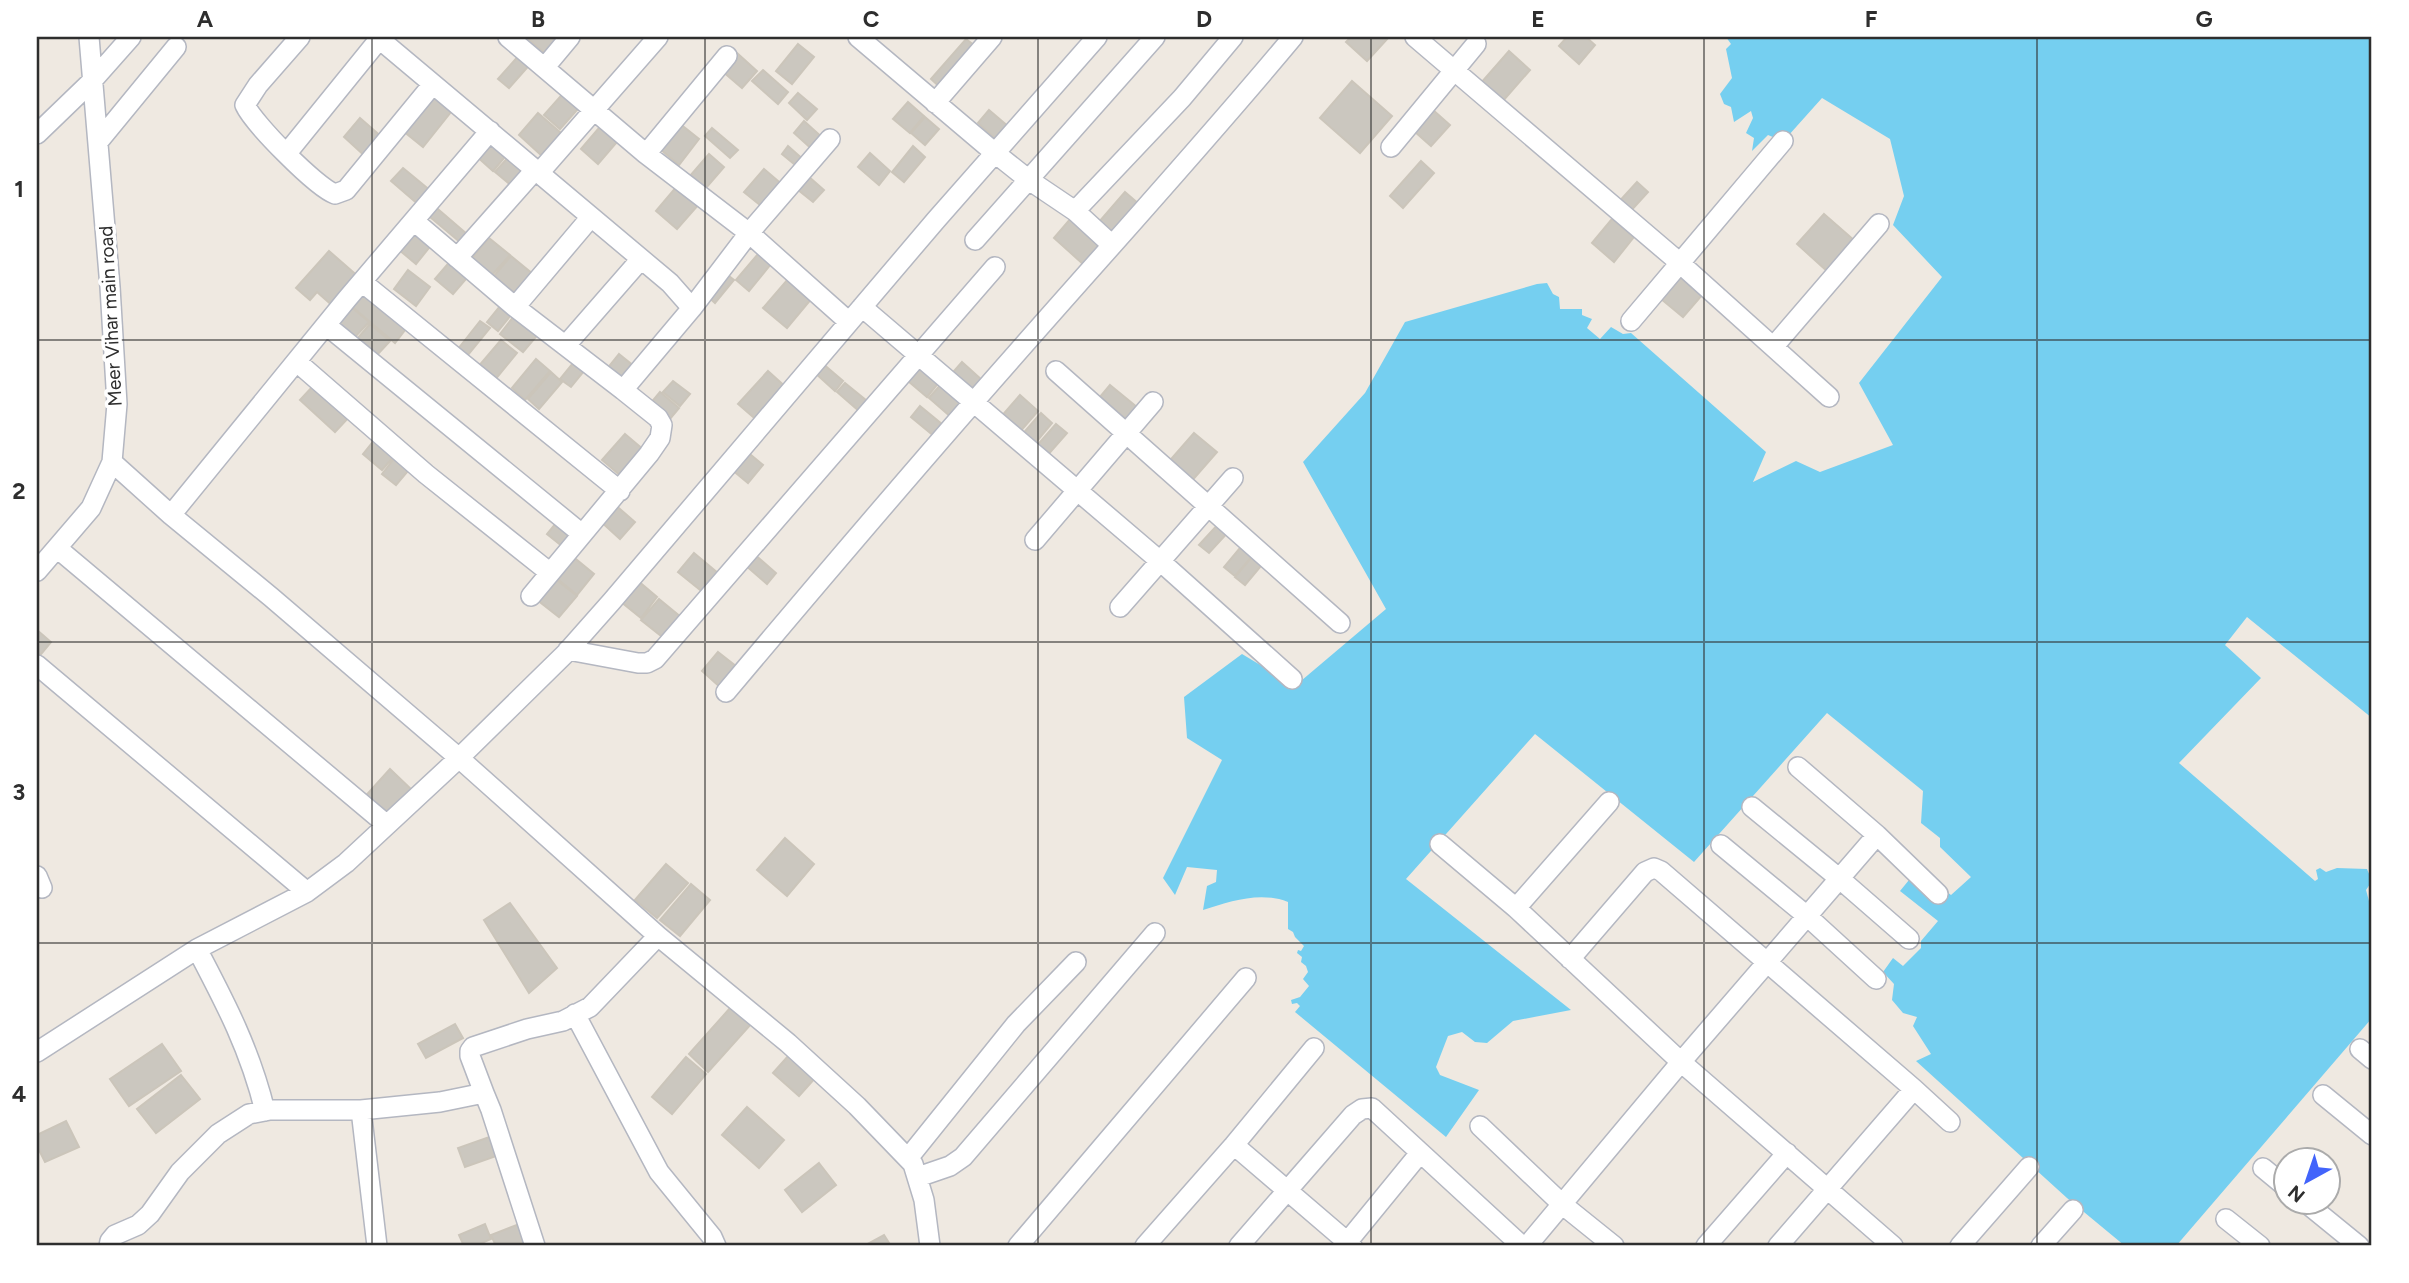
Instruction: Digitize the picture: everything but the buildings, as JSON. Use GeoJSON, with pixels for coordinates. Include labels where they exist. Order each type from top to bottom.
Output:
{"type":"FeatureCollection","features":[{"type":"Feature","properties":{"kind":"street","name":"Meer Vihar main road"},"geometry":{"type":"LineString","coordinates":[[37,571],[91,508],[112,462],[117,404],[89,37]]}},
{"type":"Feature","properties":{"kind":"street"},"geometry":{"type":"LineString","coordinates":[[37,134],[92,81],[131,37]]}},
{"type":"Feature","properties":{"kind":"street"},"geometry":{"type":"LineString","coordinates":[[300,37],[258,85],[245,105],[250,115],[287,153],[325,189],[335,194],[340,194],[433,84]]}},
{"type":"Feature","properties":{"kind":"street"},"geometry":{"type":"LineString","coordinates":[[287,153],[379,37],[670,283],[692,308]]}},
{"type":"Feature","properties":{"kind":"street"},"geometry":{"type":"LineString","coordinates":[[508,37],[646,154],[856,314],[918,355],[1160,561],[1292,679]]}},
{"type":"Feature","properties":{"kind":"street"},"geometry":{"type":"LineString","coordinates":[[545,67],[570,37]]}},
{"type":"Feature","properties":{"kind":"street"},"geometry":{"type":"LineString","coordinates":[[457,258],[658,37]]}},
{"type":"Feature","properties":{"kind":"street"},"geometry":{"type":"LineString","coordinates":[[858,37],[995,153],[1075,211],[1112,245]]}},
{"type":"Feature","properties":{"kind":"street"},"geometry":{"type":"LineString","coordinates":[[935,103],[992,37]]}},
{"type":"Feature","properties":{"kind":"street"},"geometry":{"type":"LineString","coordinates":[[37,1052],[197,949],[307,892],[346,863],[459,758],[568,650],[1097,37]]}},
{"type":"Feature","properties":{"kind":"street"},"geometry":{"type":"LineString","coordinates":[[975,240],[1155,37]]}},
{"type":"Feature","properties":{"kind":"street"},"geometry":{"type":"LineString","coordinates":[[1075,211],[1181,98],[1233,37]]}},
{"type":"Feature","properties":{"kind":"street"},"geometry":{"type":"LineString","coordinates":[[726,692],[973,403],[1214,131],[1293,37]]}},
{"type":"Feature","properties":{"kind":"street"},"geometry":{"type":"LineString","coordinates":[[1415,37],[1679,263],[1829,397]]}},
{"type":"Feature","properties":{"kind":"street"},"geometry":{"type":"LineString","coordinates":[[1391,147],[1476,44]]}},
{"type":"Feature","properties":{"kind":"street"},"geometry":{"type":"LineString","coordinates":[[98,142],[176,47]]}},
{"type":"Feature","properties":{"kind":"street"},"geometry":{"type":"LineString","coordinates":[[646,154],[727,57]]}},
{"type":"Feature","properties":{"kind":"street"},"geometry":{"type":"LineString","coordinates":[[171,515],[326,325],[490,131]]}},
{"type":"Feature","properties":{"kind":"street"},"geometry":{"type":"LineString","coordinates":[[623,390],[692,308],[749,233],[830,139]]}},
{"type":"Feature","properties":{"kind":"street"},"geometry":{"type":"LineString","coordinates":[[1631,321],[1783,141]]}},
{"type":"Feature","properties":{"kind":"street"},"geometry":{"type":"LineString","coordinates":[[515,307],[591,217]]}},
{"type":"Feature","properties":{"kind":"street"},"geometry":{"type":"LineString","coordinates":[[414,220],[515,307],[658,418],[662,430],[649,454],[620,491],[531,596]]}},
{"type":"Feature","properties":{"kind":"street"},"geometry":{"type":"LineString","coordinates":[[1774,346],[1879,224]]}},
{"type":"Feature","properties":{"kind":"street"},"geometry":{"type":"LineString","coordinates":[[566,345],[641,259]]}},
{"type":"Feature","properties":{"kind":"street"},"geometry":{"type":"LineString","coordinates":[[568,650],[638,663],[655,659],[995,267]]}},
{"type":"Feature","properties":{"kind":"street"},"geometry":{"type":"LineString","coordinates":[[362,282],[620,491]]}},
{"type":"Feature","properties":{"kind":"street"},"geometry":{"type":"LineString","coordinates":[[326,325],[582,534]]}},
{"type":"Feature","properties":{"kind":"street"},"geometry":{"type":"LineString","coordinates":[[297,362],[426,474],[550,572]]}},
{"type":"Feature","properties":{"kind":"street"},"geometry":{"type":"LineString","coordinates":[[1056,371],[1340,623]]}},
{"type":"Feature","properties":{"kind":"street"},"geometry":{"type":"LineString","coordinates":[[1035,540],[1153,402]]}},
{"type":"Feature","properties":{"kind":"street"},"geometry":{"type":"LineString","coordinates":[[112,462],[459,758],[658,936],[788,1043],[857,1106],[909,1157],[924,1200],[930,1246]]}},
{"type":"Feature","properties":{"kind":"street"},"geometry":{"type":"LineString","coordinates":[[1120,607],[1233,478]]}},
{"type":"Feature","properties":{"kind":"street"},"geometry":{"type":"LineString","coordinates":[[57,548],[387,825]]}},
{"type":"Feature","properties":{"kind":"street"},"geometry":{"type":"LineString","coordinates":[[37,665],[307,892]]}},
{"type":"Feature","properties":{"kind":"street"},"geometry":{"type":"LineString","coordinates":[[1798,767],[1877,835],[1938,894]]}},
{"type":"Feature","properties":{"kind":"street"},"geometry":{"type":"LineString","coordinates":[[1516,908],[1609,802]]}},
{"type":"Feature","properties":{"kind":"street"},"geometry":{"type":"LineString","coordinates":[[1752,807],[1909,939]]}},
{"type":"Feature","properties":{"kind":"street"},"geometry":{"type":"LineString","coordinates":[[1239,1246],[1353,1115],[1362,1109],[1372,1108],[1524,1246],[1563,1205],[1681,1062],[1877,835]]}},
{"type":"Feature","properties":{"kind":"street"},"geometry":{"type":"LineString","coordinates":[[1440,844],[1516,908],[1681,1062],[1828,1189],[1880,1242]]}},
{"type":"Feature","properties":{"kind":"street"},"geometry":{"type":"LineString","coordinates":[[1721,845],[1807,916],[1876,979]]}},
{"type":"Feature","properties":{"kind":"street"},"geometry":{"type":"LineString","coordinates":[[1570,959],[1645,872],[1654,868],[1661,871],[1950,1122]]}},
{"type":"Feature","properties":{"kind":"street"},"geometry":{"type":"LineString","coordinates":[[918,1177],[950,1166],[963,1157],[1156,933]]}},
{"type":"Feature","properties":{"kind":"street"},"geometry":{"type":"LineString","coordinates":[[535,1246],[470,1051],[473,1047],[527,1029],[563,1021],[590,1007],[658,936]]}},
{"type":"Feature","properties":{"kind":"street"},"geometry":{"type":"LineString","coordinates":[[197,949],[238,1027],[259,1085],[265,1111]]}},
{"type":"Feature","properties":{"kind":"street"},"geometry":{"type":"LineString","coordinates":[[909,1157],[1016,1024],[1076,962]]}},
{"type":"Feature","properties":{"kind":"street"},"geometry":{"type":"LineString","coordinates":[[1018,1246],[1246,978]]}},
{"type":"Feature","properties":{"kind":"street"},"geometry":{"type":"LineString","coordinates":[[575,1014],[659,1172],[712,1237],[716,1246]]}},
{"type":"Feature","properties":{"kind":"street"},"geometry":{"type":"LineString","coordinates":[[1146,1246],[1314,1048]]}},
{"type":"Feature","properties":{"kind":"street"},"geometry":{"type":"LineString","coordinates":[[1778,1246],[1914,1089]]}},
{"type":"Feature","properties":{"kind":"street"},"geometry":{"type":"LineString","coordinates":[[109,1246],[115,1235],[138,1225],[150,1214],[180,1172],[218,1134],[248,1114],[265,1111],[361,1110],[440,1102],[484,1093]]}},
{"type":"Feature","properties":{"kind":"street"},"geometry":{"type":"LineString","coordinates":[[2323,1095],[2372,1135]]}},
{"type":"Feature","properties":{"kind":"street"},"geometry":{"type":"LineString","coordinates":[[361,1110],[376,1246]]}},
{"type":"Feature","properties":{"kind":"street"},"geometry":{"type":"LineString","coordinates":[[1480,1126],[1563,1205],[1614,1246]]}},
{"type":"Feature","properties":{"kind":"street"},"geometry":{"type":"LineString","coordinates":[[1234,1145],[1347,1245],[1420,1153]]}},
{"type":"Feature","properties":{"kind":"street"},"geometry":{"type":"LineString","coordinates":[[1706,1246],[1787,1153]]}},
{"type":"Feature","properties":{"kind":"street"},"geometry":{"type":"LineString","coordinates":[[1960,1246],[2029,1167]]}},
{"type":"Feature","properties":{"kind":"street"},"geometry":{"type":"LineString","coordinates":[[2263,1168],[2272,1175]]}},
{"type":"Feature","properties":{"kind":"street"},"geometry":{"type":"LineString","coordinates":[[2041,1246],[2073,1210]]}},
{"type":"Feature","properties":{"kind":"street"},"geometry":{"type":"LineString","coordinates":[[2322,1216],[2359,1246]]}},
{"type":"Feature","properties":{"kind":"street"},"geometry":{"type":"LineString","coordinates":[[2226,1219],[2260,1246]]}},
{"type":"Feature","properties":{"kind":"water"},"geometry":{"type":"Polygon","coordinates":[[[1726,37],[2372,37],[2372,718],[2247,617],[2225,645],[2261,678],[2179,763],[2315,881],[2318,879],[2316,870],[2320,868],[2326,872],[2337,868],[2367,869],[2372,881],[2366,890],[2369,901],[2372,900],[2372,1018],[2176,1246],[2125,1246],[2067,1198],[1916,1061],[1931,1054],[1913,1026],[1917,1017],[1903,1013],[1892,1000],[1894,984],[1883,972],[1893,958],[1903,966],[1921,948],[1921,941],[1938,921],[1900,891],[1918,869],[1951,895],[1971,877],[1940,847],[1940,838],[1921,823],[1923,791],[1827,713],[1694,862],[1535,734],[1406,879],[1571,1010],[1513,1021],[1487,1043],[1475,1042],[1462,1032],[1448,1036],[1436,1067],[1440,1075],[1479,1090],[1446,1137],[1295,1012],[1300,1006],[1297,1003],[1292,1004],[1291,1000],[1300,997],[1309,986],[1303,979],[1308,972],[1306,966],[1297,953],[1304,946],[1288,929],[1288,902],[1256,897],[1203,910],[1207,886],[1216,882],[1217,870],[1187,867],[1175,895],[1163,878],[1222,760],[1187,738],[1184,697],[1242,654],[1295,686],[1386,609],[1303,462],[1365,393],[1405,322],[1547,283],[1553,294],[1559,297],[1560,309],[1582,309],[1582,315],[1592,319],[1587,328],[1600,339],[1611,327],[1623,334],[1631,333],[1766,452],[1753,482],[1796,461],[1820,472],[1893,445],[1859,383],[1942,277],[1893,225],[1904,196],[1890,139],[1822,98],[1788,136],[1780,140],[1768,135],[1752,151],[1754,138],[1746,133],[1753,118],[1751,111],[1734,122],[1731,107],[1724,104],[1720,94],[1732,78],[1726,49],[1731,44],[1726,37]]]}}]}
